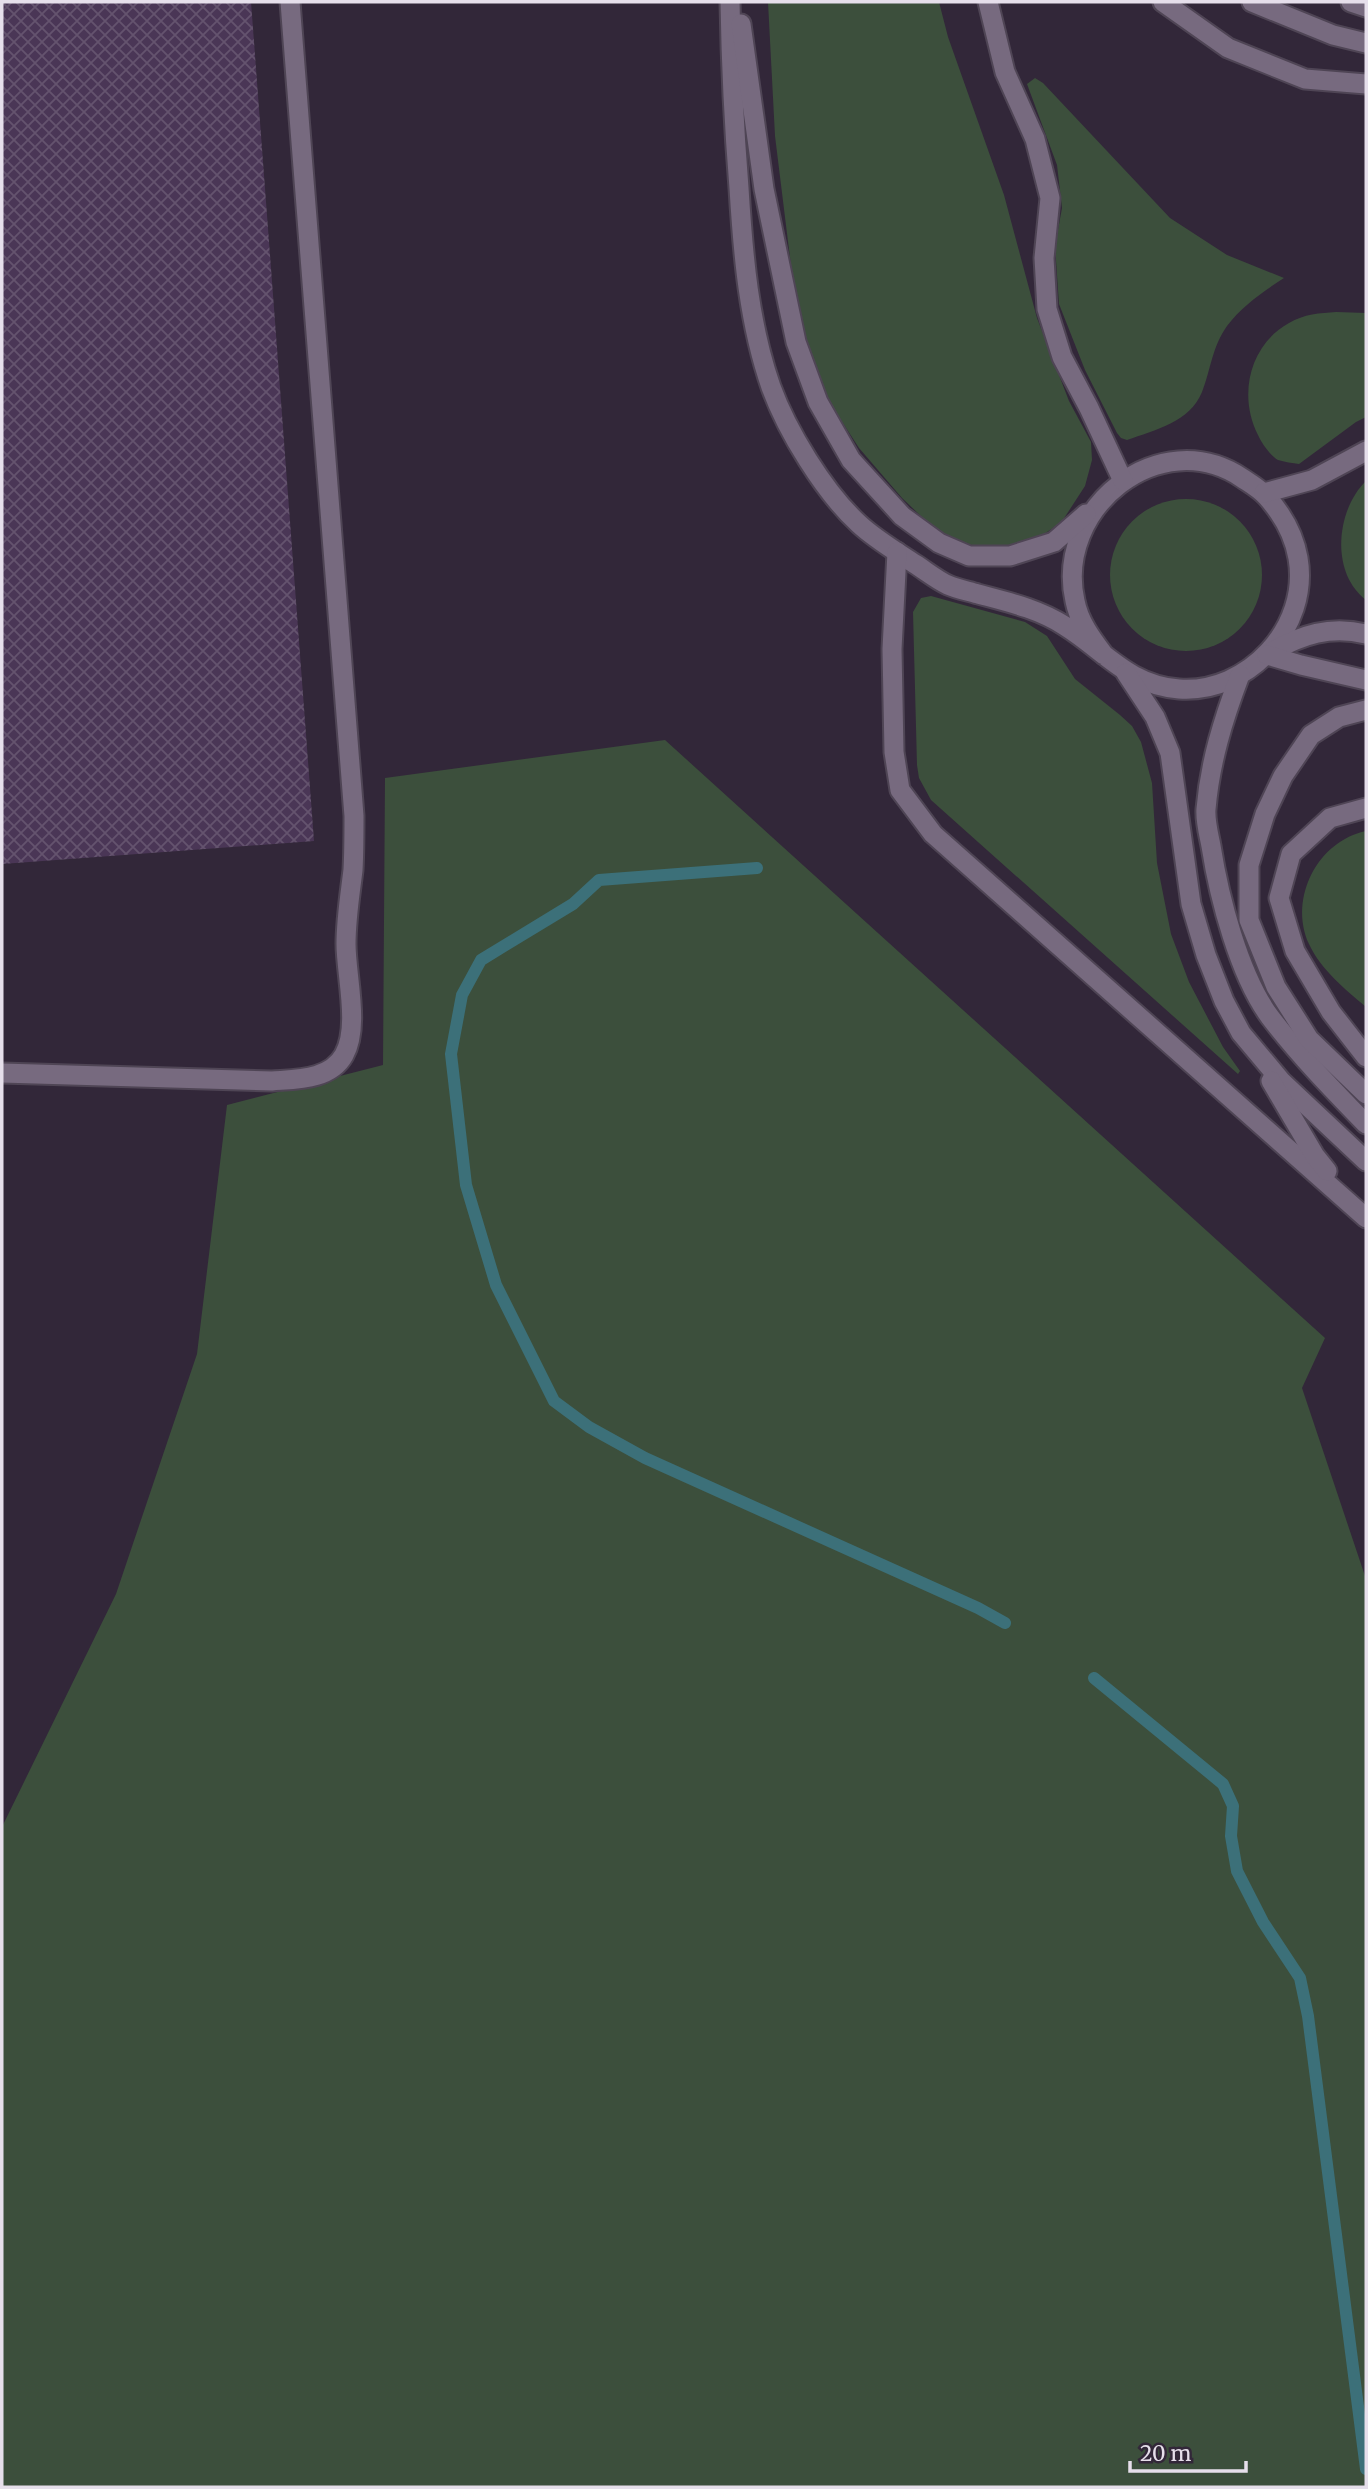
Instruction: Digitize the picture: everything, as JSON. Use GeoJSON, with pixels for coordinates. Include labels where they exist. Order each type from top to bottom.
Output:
{"type":"FeatureCollection","features":[{"type":"Feature","properties":{"kind":"lane"},"geometry":{"type":"LineString","coordinates":[[2,1073],[272,1081],[299,1079],[319,1075],[334,1066],[344,1055],[349,1041],[351,1022],[346,946],[353,868],[354,816],[290,2]]}},
{"type":"Feature","properties":{"kind":"lane"},"geometry":{"type":"LineString","coordinates":[[730,2],[732,87],[742,233],[752,316],[772,388],[799,443],[826,486],[859,524],[949,586],[1036,611],[1066,626],[1125,672],[1153,685],[1182,689],[1212,686],[1240,675],[1267,654],[1300,637],[1326,631],[1356,631],[1366,634]]}},
{"type":"Feature","properties":{"kind":"lane"},"geometry":{"type":"LineString","coordinates":[[738,2],[764,189],[796,341],[818,402],[851,460],[902,516],[939,543],[969,556],[1010,555],[1054,542],[1122,481],[1154,466],[1180,461],[1207,463],[1232,471],[1264,493],[1287,523],[1298,559],[1298,594],[1287,626],[1267,654]]}},
{"type":"Feature","properties":{"kind":"lane"},"geometry":{"type":"LineString","coordinates":[[988,2],[1005,72],[1035,139],[1050,198],[1044,258],[1047,309],[1062,357],[1122,481]]}},
{"type":"Feature","properties":{"kind":"lane"},"geometry":{"type":"LineString","coordinates":[[1163,2],[1228,48],[1305,79],[1366,84]]}},
{"type":"Feature","properties":{"kind":"lane"},"geometry":{"type":"LineString","coordinates":[[1252,2],[1333,35],[1366,43]]}},
{"type":"Feature","properties":{"kind":"lane"},"geometry":{"type":"LineString","coordinates":[[1351,2],[1366,7]]}},
{"type":"Feature","properties":{"kind":"lane"},"geometry":{"type":"LineString","coordinates":[[1264,493],[1312,480],[1366,451]]}},
{"type":"Feature","properties":{"kind":"lane"},"geometry":{"type":"LineString","coordinates":[[1097,504],[1080,534],[1072,567],[1075,602],[1088,634],[1104,656]]}},
{"type":"Feature","properties":{"kind":"lane"},"geometry":{"type":"LineString","coordinates":[[897,552],[892,649],[894,752],[900,790],[917,815],[933,834],[1366,1218]]}},
{"type":"Feature","properties":{"kind":"lane"},"geometry":{"type":"LineString","coordinates":[[1267,654],[1366,680]]}},
{"type":"Feature","properties":{"kind":"lane"},"geometry":{"type":"LineString","coordinates":[[1125,672],[1155,717],[1170,754],[1191,904],[1206,955],[1224,1001],[1315,1156],[1366,1218]]}},
{"type":"Feature","properties":{"kind":"lane"},"geometry":{"type":"LineString","coordinates":[[1240,675],[1220,728],[1211,769],[1206,813],[1222,906],[1251,982],[1268,1015],[1317,1073],[1366,1124]]}},
{"type":"Feature","properties":{"kind":"lane"},"geometry":{"type":"LineString","coordinates":[[1363,1090],[1309,1040],[1276,987],[1249,920],[1249,865],[1265,814],[1283,776],[1311,735],[1339,717],[1366,710]]}},
{"type":"Feature","properties":{"kind":"lane"},"geometry":{"type":"LineString","coordinates":[[1366,808],[1330,818],[1290,854],[1279,898],[1295,951],[1331,1012],[1366,1057]]}},
{"type":"Feature","properties":{"kind":"lane"},"geometry":{"type":"LineString","coordinates":[[1241,1033],[1282,1082],[1366,1161]]}},
{"type":"Feature","properties":{"kind":"green space"},"geometry":{"type":"Polygon","coordinates":[[[768,2],[939,2],[948,37],[1004,195],[1037,318],[1069,401],[1091,442],[1092,460],[1085,486],[1061,523],[1030,543],[999,550],[975,546],[953,539],[926,521],[902,498],[859,448],[824,394],[804,336],[793,282],[775,136],[768,2]]]}},
{"type":"Feature","properties":{"kind":"green space"},"geometry":{"type":"Polygon","coordinates":[[[1035,78],[1043,83],[1170,218],[1227,255],[1284,278],[1246,305],[1227,326],[1215,350],[1202,392],[1189,411],[1160,428],[1127,440],[1117,433],[1085,370],[1059,304],[1055,246],[1062,208],[1057,165],[1027,84],[1035,78]]]}},
{"type":"Feature","properties":{"kind":"green space"},"geometry":{"type":"Polygon","coordinates":[[[1336,312],[1366,313],[1366,417],[1299,464],[1278,460],[1264,446],[1252,420],[1248,388],[1256,358],[1264,344],[1289,323],[1306,316],[1336,312]]]}},
{"type":"Feature","properties":{"kind":"green space"},"geometry":{"type":"Polygon","coordinates":[[[1366,481],[1366,600],[1354,588],[1347,574],[1341,541],[1348,508],[1366,481]]]}},
{"type":"Feature","properties":{"kind":"green space"},"geometry":{"type":"Polygon","coordinates":[[[1186,499],[1215,505],[1240,521],[1256,546],[1262,575],[1256,604],[1240,629],[1215,645],[1186,651],[1157,645],[1132,629],[1116,604],[1110,575],[1116,546],[1132,521],[1157,505],[1186,499]]]}},
{"type":"Feature","properties":{"kind":"green space"},"geometry":{"type":"Polygon","coordinates":[[[931,596],[1025,622],[1047,636],[1075,679],[1132,726],[1141,742],[1152,783],[1157,863],[1171,934],[1189,982],[1223,1047],[1240,1071],[1238,1074],[931,800],[919,778],[917,765],[913,612],[921,598],[931,596]]]}},
{"type":"Feature","properties":{"kind":"green space"},"geometry":{"type":"Polygon","coordinates":[[[665,740],[1325,1338],[1302,1388],[1366,1579],[1366,2487],[2,2487],[2,1827],[116,1594],[197,1354],[227,1105],[383,1065],[385,778],[665,740]]]}},
{"type":"Feature","properties":{"kind":"green space"},"geometry":{"type":"Polygon","coordinates":[[[1366,831],[1366,1007],[1334,978],[1314,953],[1303,926],[1302,908],[1305,891],[1321,859],[1334,846],[1366,831]]]}},
{"type":"Feature","properties":{"kind":"building"},"geometry":{"type":"Polygon","coordinates":[[[2,2],[251,2],[314,841],[2,864],[2,2]]]}},
{"type":"Feature","properties":{"kind":"waterway"},"geometry":{"type":"LineString","coordinates":[[757,868],[599,880],[573,904],[481,960],[462,995],[451,1054],[466,1185],[496,1285],[554,1401],[589,1427],[645,1458],[978,1608],[1005,1623]]}},
{"type":"Feature","properties":{"kind":"waterway"},"geometry":{"type":"LineString","coordinates":[[1094,1678],[1223,1784],[1233,1806],[1231,1836],[1237,1871],[1263,1922],[1300,1978],[1308,2016],[1366,2469]]}}]}
